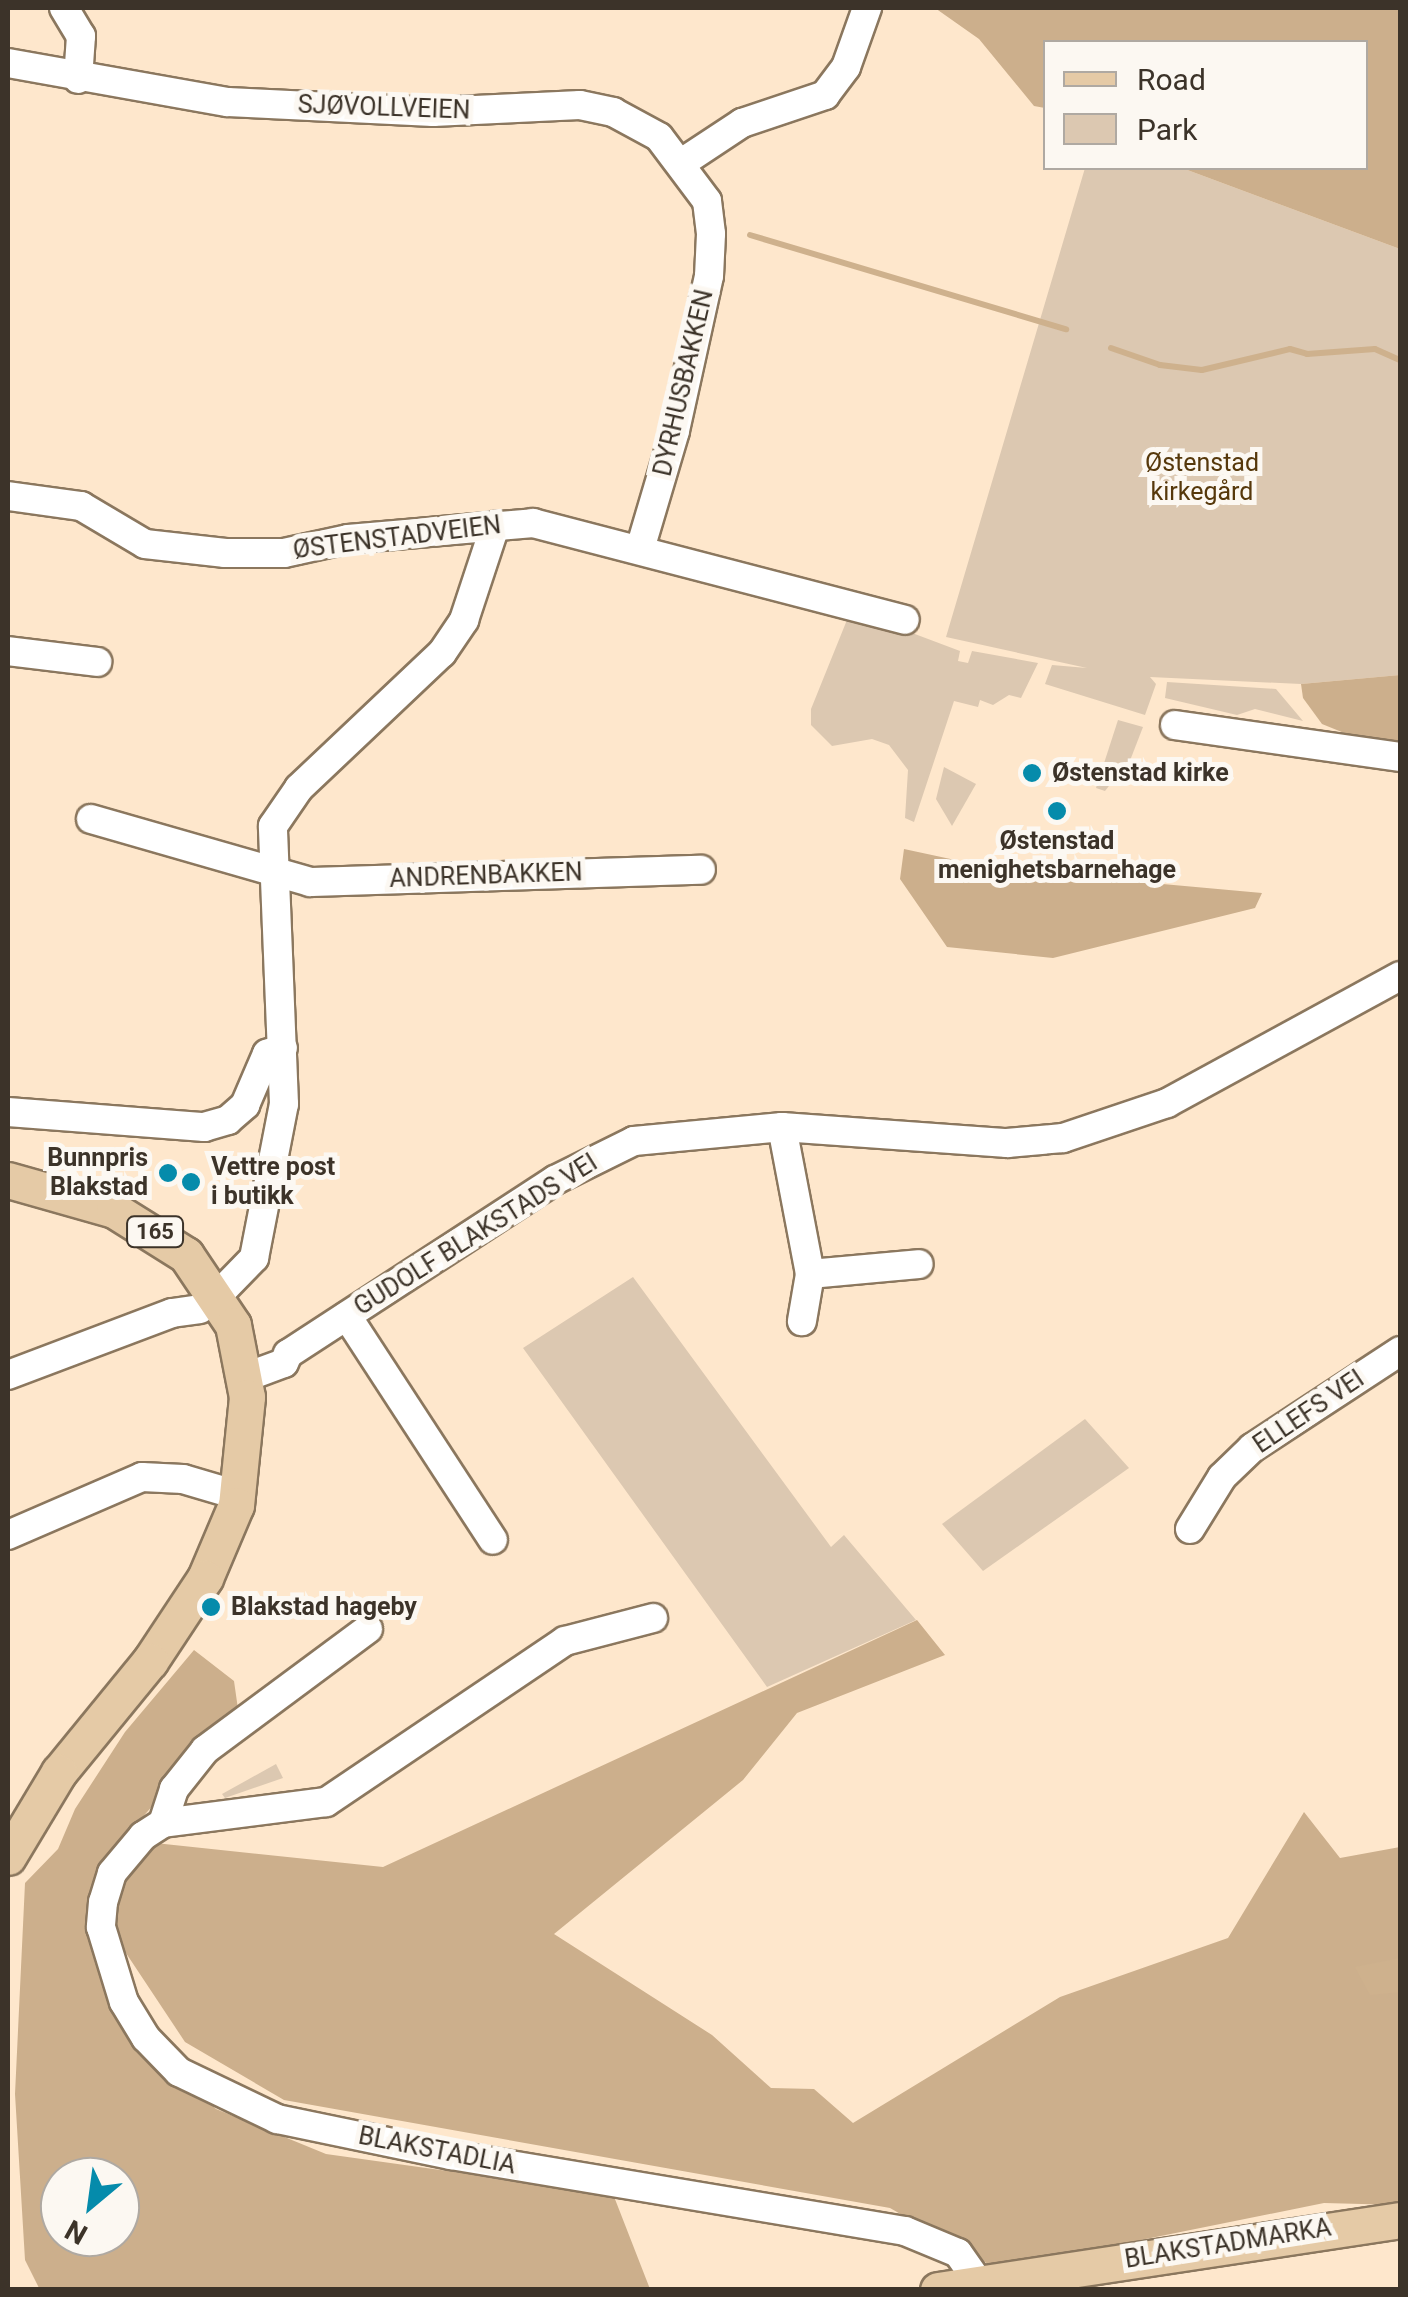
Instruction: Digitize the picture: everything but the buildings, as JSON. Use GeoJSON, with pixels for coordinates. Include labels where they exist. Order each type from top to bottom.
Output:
{"type":"FeatureCollection","features":[{"type":"Feature","properties":{"kind":"main road","name":"165"},"geometry":{"type":"LineString","coordinates":[[8,1180],[73,1195],[141,1223],[186,1255],[245,1367],[234,1494],[226,1538],[176,1620],[59,1772],[8,1857]]}},
{"type":"Feature","properties":{"kind":"main road","name":"BLAKSTADMARKA"},"geometry":{"type":"LineString","coordinates":[[938,2290],[1400,2220]]}},
{"type":"Feature","properties":{"kind":"street"},"geometry":{"type":"LineString","coordinates":[[64,8],[81,36],[78,79]]}},
{"type":"Feature","properties":{"kind":"street"},"geometry":{"type":"LineString","coordinates":[[683,162],[742,123],[825,95],[846,68],[867,8]]}},
{"type":"Feature","properties":{"kind":"street","name":"SJØVOLLVEIEN"},"geometry":{"type":"LineString","coordinates":[[8,63],[78,79],[245,103],[433,112],[580,104],[643,126],[683,162],[712,217]]}},
{"type":"Feature","properties":{"kind":"street","name":"DYRHUSBAKKEN"},"geometry":{"type":"LineString","coordinates":[[641,546],[699,323],[712,217]]}},
{"type":"Feature","properties":{"kind":"street","name":"ØSTENSTADVEIEN"},"geometry":{"type":"LineString","coordinates":[[8,496],[81,506],[146,544],[225,554],[284,553],[348,539],[534,523],[641,546],[906,620]]}},
{"type":"Feature","properties":{"kind":"street"},"geometry":{"type":"LineString","coordinates":[[8,1376],[209,1302],[254,1258],[284,1104],[271,874],[273,826],[282,810],[442,653],[464,620],[495,526]]}},
{"type":"Feature","properties":{"kind":"street"},"geometry":{"type":"LineString","coordinates":[[8,651],[97,662]]}},
{"type":"Feature","properties":{"kind":"street"},"geometry":{"type":"LineString","coordinates":[[1175,725],[1400,757]]}},
{"type":"Feature","properties":{"kind":"street","name":"ANDRENBAKKEN"},"geometry":{"type":"LineString","coordinates":[[91,819],[271,874],[333,882],[702,870]]}},
{"type":"Feature","properties":{"kind":"street","name":"GUDOLF BLAKSTADS VEI"},"geometry":{"type":"LineString","coordinates":[[245,1367],[284,1363],[288,1354],[346,1316],[611,1151],[678,1132],[782,1127],[1007,1143],[1078,1135],[1205,1085],[1400,976]]}},
{"type":"Feature","properties":{"kind":"street"},"geometry":{"type":"LineString","coordinates":[[8,1112],[204,1127],[228,1120],[244,1105],[267,1054],[283,1048]]}},
{"type":"Feature","properties":{"kind":"street"},"geometry":{"type":"LineString","coordinates":[[782,1127],[810,1274],[802,1321]]}},
{"type":"Feature","properties":{"kind":"street"},"geometry":{"type":"LineString","coordinates":[[810,1274],[919,1264]]}},
{"type":"Feature","properties":{"kind":"street","name":"GUDOLF BLAKSTADS VEI"},"geometry":{"type":"LineString","coordinates":[[346,1316],[493,1540]]}},
{"type":"Feature","properties":{"kind":"street","name":"ELLEFS VEI"},"geometry":{"type":"LineString","coordinates":[[1190,1528],[1222,1477],[1252,1448],[1400,1351]]}},
{"type":"Feature","properties":{"kind":"street"},"geometry":{"type":"LineString","coordinates":[[8,1535],[142,1477],[183,1479],[234,1494]]}},
{"type":"Feature","properties":{"kind":"street"},"geometry":{"type":"LineString","coordinates":[[163,1824],[326,1802],[565,1641],[653,1618]]}},
{"type":"Feature","properties":{"kind":"street","name":"BLAKSTADLIA"},"geometry":{"type":"LineString","coordinates":[[368,1629],[205,1750],[174,1789],[163,1824],[112,1873],[103,1902],[104,1941],[124,2002],[146,2038],[179,2072],[222,2098],[276,2119],[450,2156],[905,2231],[958,2253],[979,2283]]}},
{"type":"Feature","properties":{"kind":"green space","name":"Østenstad kirkegård"},"geometry":{"type":"Polygon","coordinates":[[[1084,170],[1187,170],[1400,249],[1400,675],[1301,684],[1150,677],[1156,684],[1145,715],[1045,684],[1052,665],[1087,668],[946,637],[1084,170]]]}},
{"type":"Feature","properties":{"kind":"green space"},"geometry":{"type":"Polygon","coordinates":[[[851,610],[960,651],[958,661],[968,663],[972,651],[1038,663],[1021,698],[1009,695],[993,705],[980,700],[978,707],[954,701],[914,822],[905,818],[908,770],[889,745],[872,739],[832,746],[811,725],[811,709],[851,610]]]}},
{"type":"Feature","properties":{"kind":"green space"},"geometry":{"type":"Polygon","coordinates":[[[1167,682],[1276,689],[1303,721],[1255,709],[1237,715],[1165,698],[1167,682]]]}},
{"type":"Feature","properties":{"kind":"green space"},"geometry":{"type":"Polygon","coordinates":[[[1118,720],[1143,727],[1131,758],[1105,791],[1096,788],[1118,720]]]}},
{"type":"Feature","properties":{"kind":"green space"},"geometry":{"type":"Polygon","coordinates":[[[944,767],[976,784],[952,826],[936,799],[944,767]]]}},
{"type":"Feature","properties":{"kind":"green space"},"geometry":{"type":"Polygon","coordinates":[[[633,1277],[831,1547],[844,1535],[916,1620],[767,1687],[523,1348],[633,1277]]]}},
{"type":"Feature","properties":{"kind":"green space"},"geometry":{"type":"Polygon","coordinates":[[[1085,1419],[1129,1468],[983,1571],[942,1524],[1085,1419]]]}},
{"type":"Feature","properties":{"kind":"green space"},"geometry":{"type":"Polygon","coordinates":[[[276,1764],[283,1778],[225,1798],[222,1794],[276,1764]]]}},
{"type":"Feature","properties":{"kind":"shaded area"},"geometry":{"type":"Polygon","coordinates":[[[935,8],[1400,8],[1400,249],[1187,170],[1368,170],[1368,40],[1043,40],[1043,108],[1034,106],[979,39],[935,8]]]}},
{"type":"Feature","properties":{"kind":"shaded area"},"geometry":{"type":"Polygon","coordinates":[[[1400,675],[1400,743],[1359,739],[1322,724],[1303,698],[1301,684],[1400,675]]]}},
{"type":"Feature","properties":{"kind":"shaded area"},"geometry":{"type":"Polygon","coordinates":[[[904,849],[997,869],[1262,893],[1255,908],[1053,958],[947,947],[900,879],[904,849]]]}},
{"type":"Feature","properties":{"kind":"shaded area"},"geometry":{"type":"Polygon","coordinates":[[[917,1620],[945,1655],[797,1713],[743,1780],[554,1934],[712,2035],[771,2088],[814,2089],[853,2123],[1060,1997],[1228,1938],[1304,1812],[1340,1858],[1400,1847],[1400,2205],[1324,2203],[997,2269],[890,2208],[284,2100],[185,2042],[112,1932],[121,1877],[155,1843],[383,1867],[917,1620]]]}},
{"type":"Feature","properties":{"kind":"shaded area"},"geometry":{"type":"Polygon","coordinates":[[[194,1650],[234,1681],[238,1709],[110,1854],[87,1913],[114,2016],[216,2109],[326,2154],[613,2194],[650,2289],[40,2290],[25,2260],[15,2094],[25,1883],[58,1849],[75,1809],[125,1732],[194,1650]]]}},
{"type":"Feature","properties":{"kind":"shaded area"},"geometry":{"type":"Polygon","coordinates":[[[1400,1958],[1400,1992],[1370,1995],[1355,1967],[1400,1958]]]}},
{"type":"Feature","properties":{"kind":"waterway"},"geometry":{"type":"LineString","coordinates":[[750,235],[1066,329]]}},
{"type":"Feature","properties":{"kind":"waterway"},"geometry":{"type":"LineString","coordinates":[[1111,348],[1160,365],[1202,370],[1290,349],[1307,354],[1375,349],[1400,360]]}},
{"type":"Feature","properties":{"kind":"place","name":"Østenstad kirke"},"geometry":{"type":"Point","coordinates":[1032,773]}},
{"type":"Feature","properties":{"kind":"place","name":"Østenstad menighetsbarnehage"},"geometry":{"type":"Point","coordinates":[1057,811]}},
{"type":"Feature","properties":{"kind":"place","name":"Bunnpris Blakstad"},"geometry":{"type":"Point","coordinates":[168,1173]}},
{"type":"Feature","properties":{"kind":"place","name":"Vettre post i butikk"},"geometry":{"type":"Point","coordinates":[191,1182]}},
{"type":"Feature","properties":{"kind":"place","name":"Blakstad hageby"},"geometry":{"type":"Point","coordinates":[211,1607]}}]}
